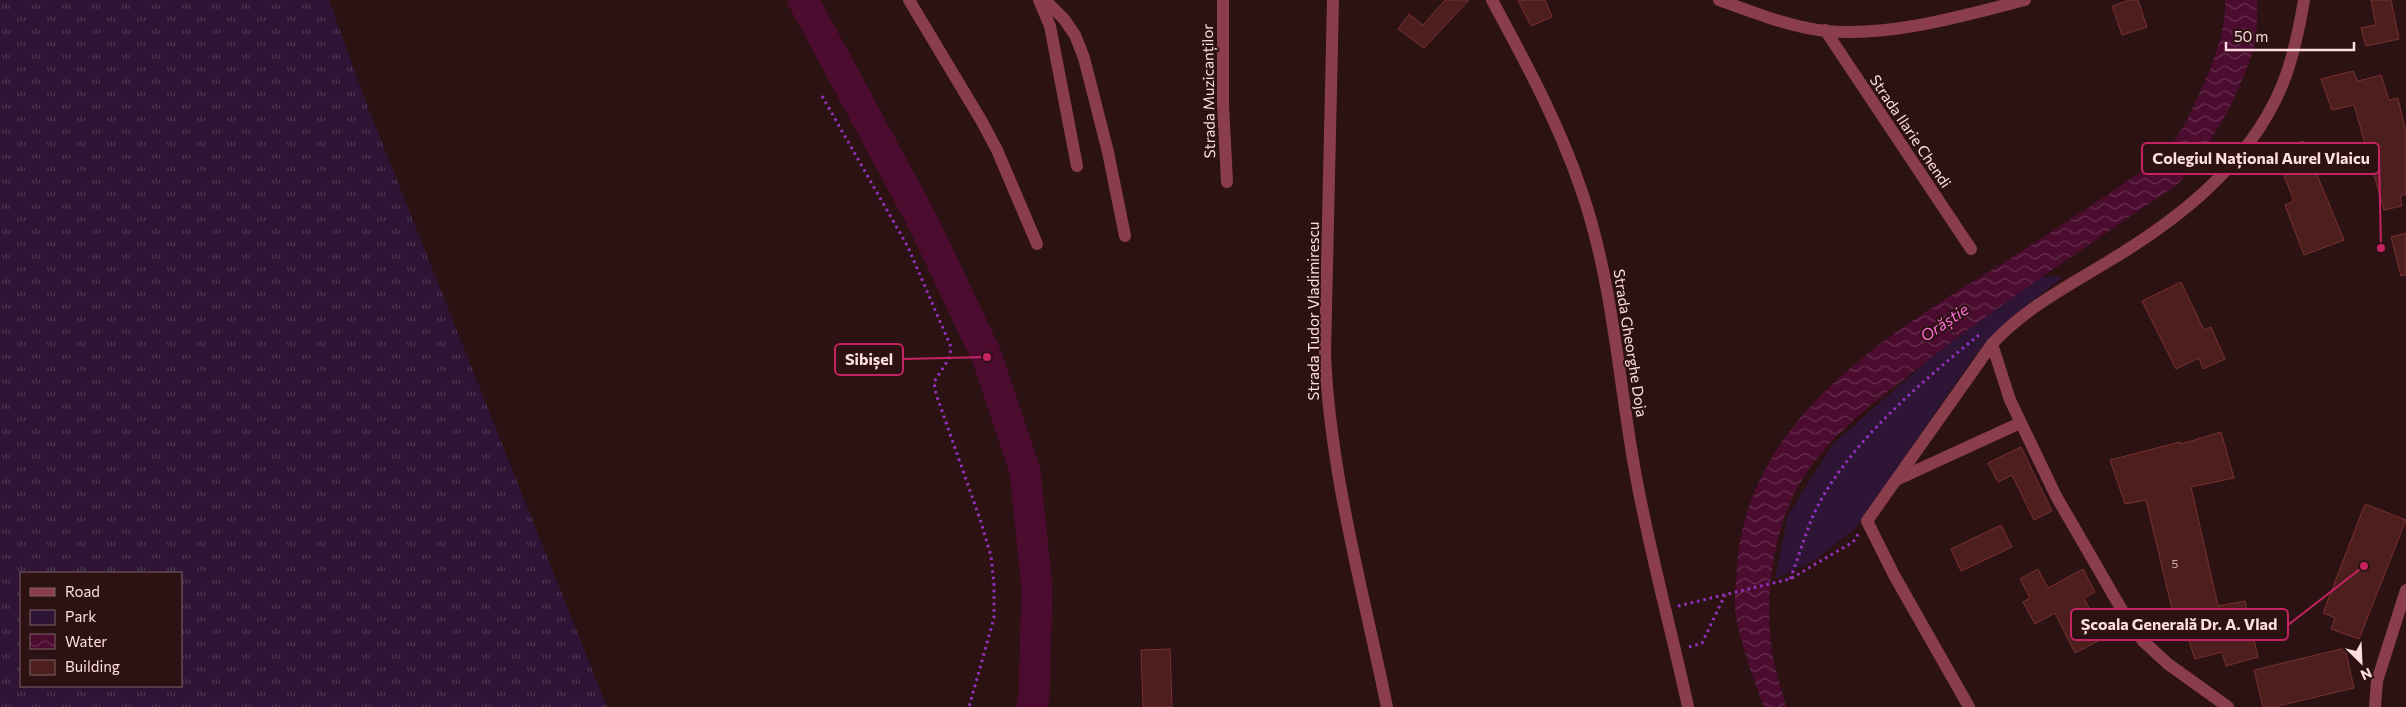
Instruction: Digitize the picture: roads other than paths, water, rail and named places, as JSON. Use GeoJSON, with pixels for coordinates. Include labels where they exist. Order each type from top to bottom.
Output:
{"type":"FeatureCollection","features":[{"type":"Feature","properties":{"kind":"street"},"geometry":{"type":"LineString","coordinates":[[909,0],[956,75],[997,150],[1037,244]]}},
{"type":"Feature","properties":{"kind":"street"},"geometry":{"type":"LineString","coordinates":[[1039,0],[1050,26],[1077,166]]}},
{"type":"Feature","properties":{"kind":"street"},"geometry":{"type":"LineString","coordinates":[[1045,0],[1075,35],[1084,58],[1108,152],[1125,236]]}},
{"type":"Feature","properties":{"kind":"street","name":"Strada Muzicanților"},"geometry":{"type":"LineString","coordinates":[[1223,0],[1223,104],[1227,182]]}},
{"type":"Feature","properties":{"kind":"street","name":"Strada Tudor Vladimirescu"},"geometry":{"type":"LineString","coordinates":[[1333,0],[1325,354],[1327,401],[1342,495],[1387,707]]}},
{"type":"Feature","properties":{"kind":"street","name":"Strada Gheorghe Doja"},"geometry":{"type":"LineString","coordinates":[[1492,0],[1553,117],[1582,193],[1595,234],[1613,318],[1640,498],[1688,707]]}},
{"type":"Feature","properties":{"kind":"street"},"geometry":{"type":"LineString","coordinates":[[1719,0],[1789,23],[1824,30],[1859,32],[1943,20],[2025,0]]}},
{"type":"Feature","properties":{"kind":"street"},"geometry":{"type":"LineString","coordinates":[[1969,707],[1898,582],[1867,521],[1992,344],[2011,324],[2152,233],[2188,206],[2246,148],[2264,120],[2280,89],[2290,63],[2304,0]]}},
{"type":"Feature","properties":{"kind":"street","name":"Strada Ilarie Chendi"},"geometry":{"type":"LineString","coordinates":[[1824,30],[1971,249]]}},
{"type":"Feature","properties":{"kind":"street"},"geometry":{"type":"LineString","coordinates":[[1992,344],[2020,423],[2056,496],[2126,617],[2143,641],[2168,664],[2228,707]]}},
{"type":"Feature","properties":{"kind":"street"},"geometry":{"type":"LineString","coordinates":[[1896,480],[2020,423]]}},
{"type":"Feature","properties":{"kind":"street"},"geometry":{"type":"LineString","coordinates":[[2375,707],[2377,681],[2406,590]]}},
{"type":"Feature","properties":{"kind":"water","name":"Orăștie"},"geometry":{"type":"Polygon","coordinates":[[[2225,0],[2257,0],[2255,43],[2245,74],[2220,125],[2200,156],[2177,185],[2041,278],[1941,350],[1860,414],[1830,443],[1804,476],[1786,512],[1780,531],[1775,551],[1770,592],[1769,612],[1772,652],[1786,707],[1764,707],[1739,633],[1735,595],[1737,567],[1748,510],[1771,459],[1804,414],[1844,374],[1889,338],[1937,304],[2108,194],[2148,167],[2165,152],[2185,123],[2209,71],[2222,31],[2225,0]]]}},
{"type":"Feature","properties":{"kind":"waterway"},"geometry":{"type":"LineString","coordinates":[[803,0],[924,224],[987,357],[1025,471],[1037,588],[1034,696],[1032,707]]}},
{"type":"Feature","properties":{"kind":"place","name":"Colegiul Național Aurel Vlaicu"},"geometry":{"type":"Point","coordinates":[2381,248]}},
{"type":"Feature","properties":{"kind":"place","name":"Sibișel"},"geometry":{"type":"Point","coordinates":[987,357]}},
{"type":"Feature","properties":{"kind":"place","name":"Școala Generală Dr. A. Vlad"},"geometry":{"type":"Point","coordinates":[2364,566]}}]}
